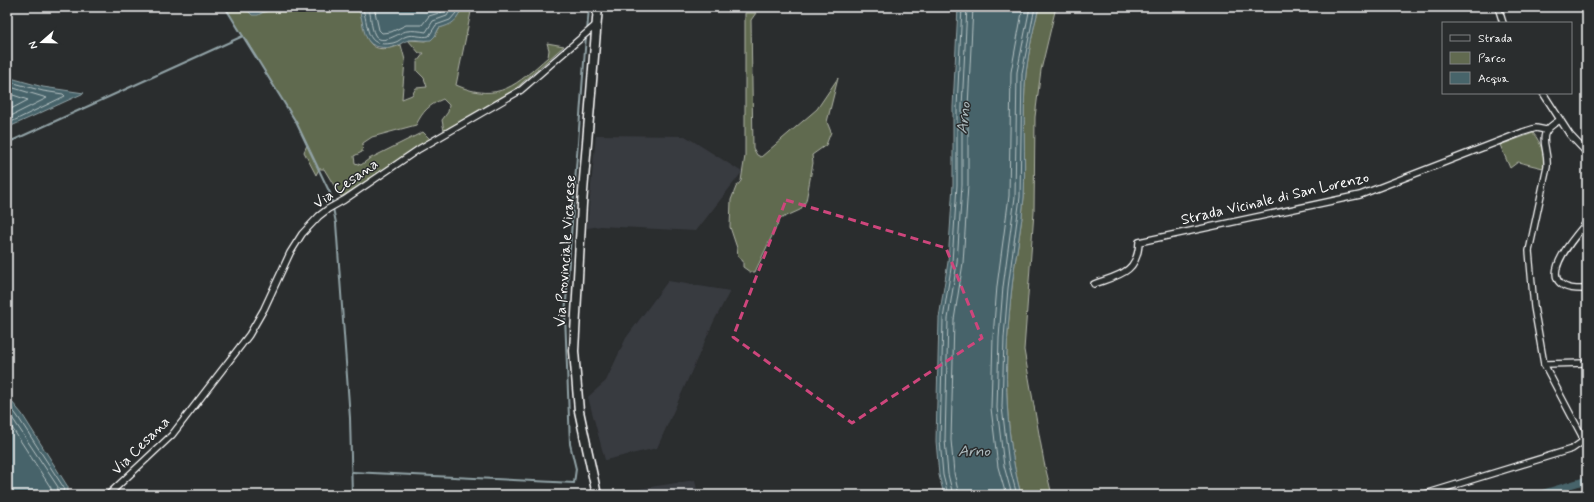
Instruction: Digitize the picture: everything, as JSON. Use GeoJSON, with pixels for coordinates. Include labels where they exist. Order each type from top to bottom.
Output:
{"type":"FeatureCollection","features":[{"type":"Feature","properties":{"kind":"main road","name":"Via Provinciale Vicarese"},"geometry":{"type":"LineString","coordinates":[[597,495],[579,411],[574,351],[582,204],[598,7]]}},
{"type":"Feature","properties":{"kind":"street"},"geometry":{"type":"LineString","coordinates":[[1498,7],[1503,22]]}},
{"type":"Feature","properties":{"kind":"street","name":"Via Cesana"},"geometry":{"type":"LineString","coordinates":[[108,495],[172,435],[200,400],[254,329],[284,262],[298,240],[333,206],[419,149],[521,90],[597,24]]}},
{"type":"Feature","properties":{"kind":"street"},"geometry":{"type":"LineString","coordinates":[[1544,94],[1570,135],[1587,153]]}},
{"type":"Feature","properties":{"kind":"street"},"geometry":{"type":"LineString","coordinates":[[1422,495],[1572,449],[1580,444],[1582,436],[1544,364],[1529,257],[1547,167],[1543,141],[1546,130],[1560,120]]}},
{"type":"Feature","properties":{"kind":"street","name":"Strada Vicinale di San Lorenzo"},"geometry":{"type":"LineString","coordinates":[[1094,284],[1121,275],[1131,269],[1138,257],[1139,242],[1360,195],[1523,132],[1536,128],[1546,130]]}},
{"type":"Feature","properties":{"kind":"street"},"geometry":{"type":"LineString","coordinates":[[1587,222],[1566,249],[1558,267],[1558,281],[1569,288],[1587,289]]}},
{"type":"Feature","properties":{"kind":"street"},"geometry":{"type":"LineString","coordinates":[[1544,364],[1587,363]]}},
{"type":"Feature","properties":{"kind":"highlighted area"},"geometry":{"type":"Polygon","coordinates":[[[786,200],[946,248],[982,338],[852,423],[733,337],[786,200]]]}},
{"type":"Feature","properties":{"kind":"shaded area"},"geometry":{"type":"Polygon","coordinates":[[[596,135],[685,136],[742,172],[696,231],[601,226],[587,228],[596,135]]]}},
{"type":"Feature","properties":{"kind":"shaded area"},"geometry":{"type":"Polygon","coordinates":[[[668,281],[730,291],[714,321],[657,448],[605,460],[588,397],[606,381],[626,338],[668,281]]]}},
{"type":"Feature","properties":{"kind":"shaded area"},"geometry":{"type":"Polygon","coordinates":[[[695,480],[698,495],[633,495],[632,490],[695,480]]]}},
{"type":"Feature","properties":{"kind":"green space"},"geometry":{"type":"Polygon","coordinates":[[[225,7],[244,7],[246,11],[265,12],[273,7],[358,7],[365,33],[372,45],[379,48],[388,48],[401,45],[405,60],[402,99],[412,95],[416,88],[427,87],[424,78],[417,71],[417,62],[424,53],[419,53],[408,40],[425,41],[435,36],[439,28],[450,23],[456,18],[461,7],[472,7],[456,85],[471,90],[496,92],[517,83],[548,57],[549,50],[547,43],[564,46],[514,90],[444,131],[442,120],[448,112],[449,105],[443,99],[427,109],[416,125],[372,137],[363,143],[362,152],[354,156],[355,163],[361,165],[369,159],[423,132],[431,140],[341,197],[324,169],[319,169],[316,175],[304,152],[307,145],[296,122],[225,7]]]}},
{"type":"Feature","properties":{"kind":"green space"},"geometry":{"type":"Polygon","coordinates":[[[1039,7],[1056,7],[1041,70],[1035,117],[1034,212],[1024,350],[1044,462],[1052,495],[1021,495],[1015,469],[1008,418],[1007,366],[1009,313],[1024,197],[1024,104],[1026,73],[1031,40],[1039,7]]]}},
{"type":"Feature","properties":{"kind":"green space"},"geometry":{"type":"Polygon","coordinates":[[[745,13],[756,13],[751,20],[753,148],[757,155],[761,157],[817,109],[838,78],[827,122],[831,132],[826,145],[812,155],[813,163],[806,201],[800,210],[780,219],[755,272],[750,272],[743,267],[743,261],[738,257],[737,248],[730,227],[731,200],[736,187],[741,181],[745,156],[745,13]]]}},
{"type":"Feature","properties":{"kind":"green space"},"geometry":{"type":"Polygon","coordinates":[[[1533,133],[1542,149],[1544,159],[1543,168],[1518,162],[1510,168],[1500,145],[1533,133]]]}},
{"type":"Feature","properties":{"kind":"water"},"geometry":{"type":"Polygon","coordinates":[[[244,7],[273,7],[258,15],[252,15],[244,7]]]}},
{"type":"Feature","properties":{"kind":"water"},"geometry":{"type":"Polygon","coordinates":[[[358,7],[461,7],[460,12],[454,22],[439,28],[431,40],[409,40],[393,47],[382,47],[374,46],[366,37],[358,7]]]}},
{"type":"Feature","properties":{"kind":"water","name":"Arno"},"geometry":{"type":"Polygon","coordinates":[[[958,7],[1039,7],[1031,40],[1026,73],[1024,104],[1024,197],[1009,313],[1007,366],[1008,418],[1015,469],[1021,495],[944,495],[939,475],[936,441],[939,318],[948,262],[953,184],[953,107],[958,7]]]}},
{"type":"Feature","properties":{"kind":"water"},"geometry":{"type":"Polygon","coordinates":[[[7,77],[43,87],[84,93],[7,128],[7,77]]]}},
{"type":"Feature","properties":{"kind":"water"},"geometry":{"type":"Polygon","coordinates":[[[7,396],[22,414],[68,487],[68,491],[64,495],[7,495],[7,396]]]}},
{"type":"Feature","properties":{"kind":"waterway"},"geometry":{"type":"LineString","coordinates":[[225,7],[296,122],[330,193],[336,223],[350,418],[352,495]]}},
{"type":"Feature","properties":{"kind":"waterway"},"geometry":{"type":"LineString","coordinates":[[587,32],[589,7]]}},
{"type":"Feature","properties":{"kind":"waterway"},"geometry":{"type":"LineString","coordinates":[[7,143],[243,36]]}},
{"type":"Feature","properties":{"kind":"waterway"},"geometry":{"type":"LineString","coordinates":[[352,472],[574,483],[576,469],[570,444],[565,315],[586,36]]}},
{"type":"Feature","properties":{"kind":"waterway"},"geometry":{"type":"LineString","coordinates":[[1537,495],[1587,480]]}}]}
